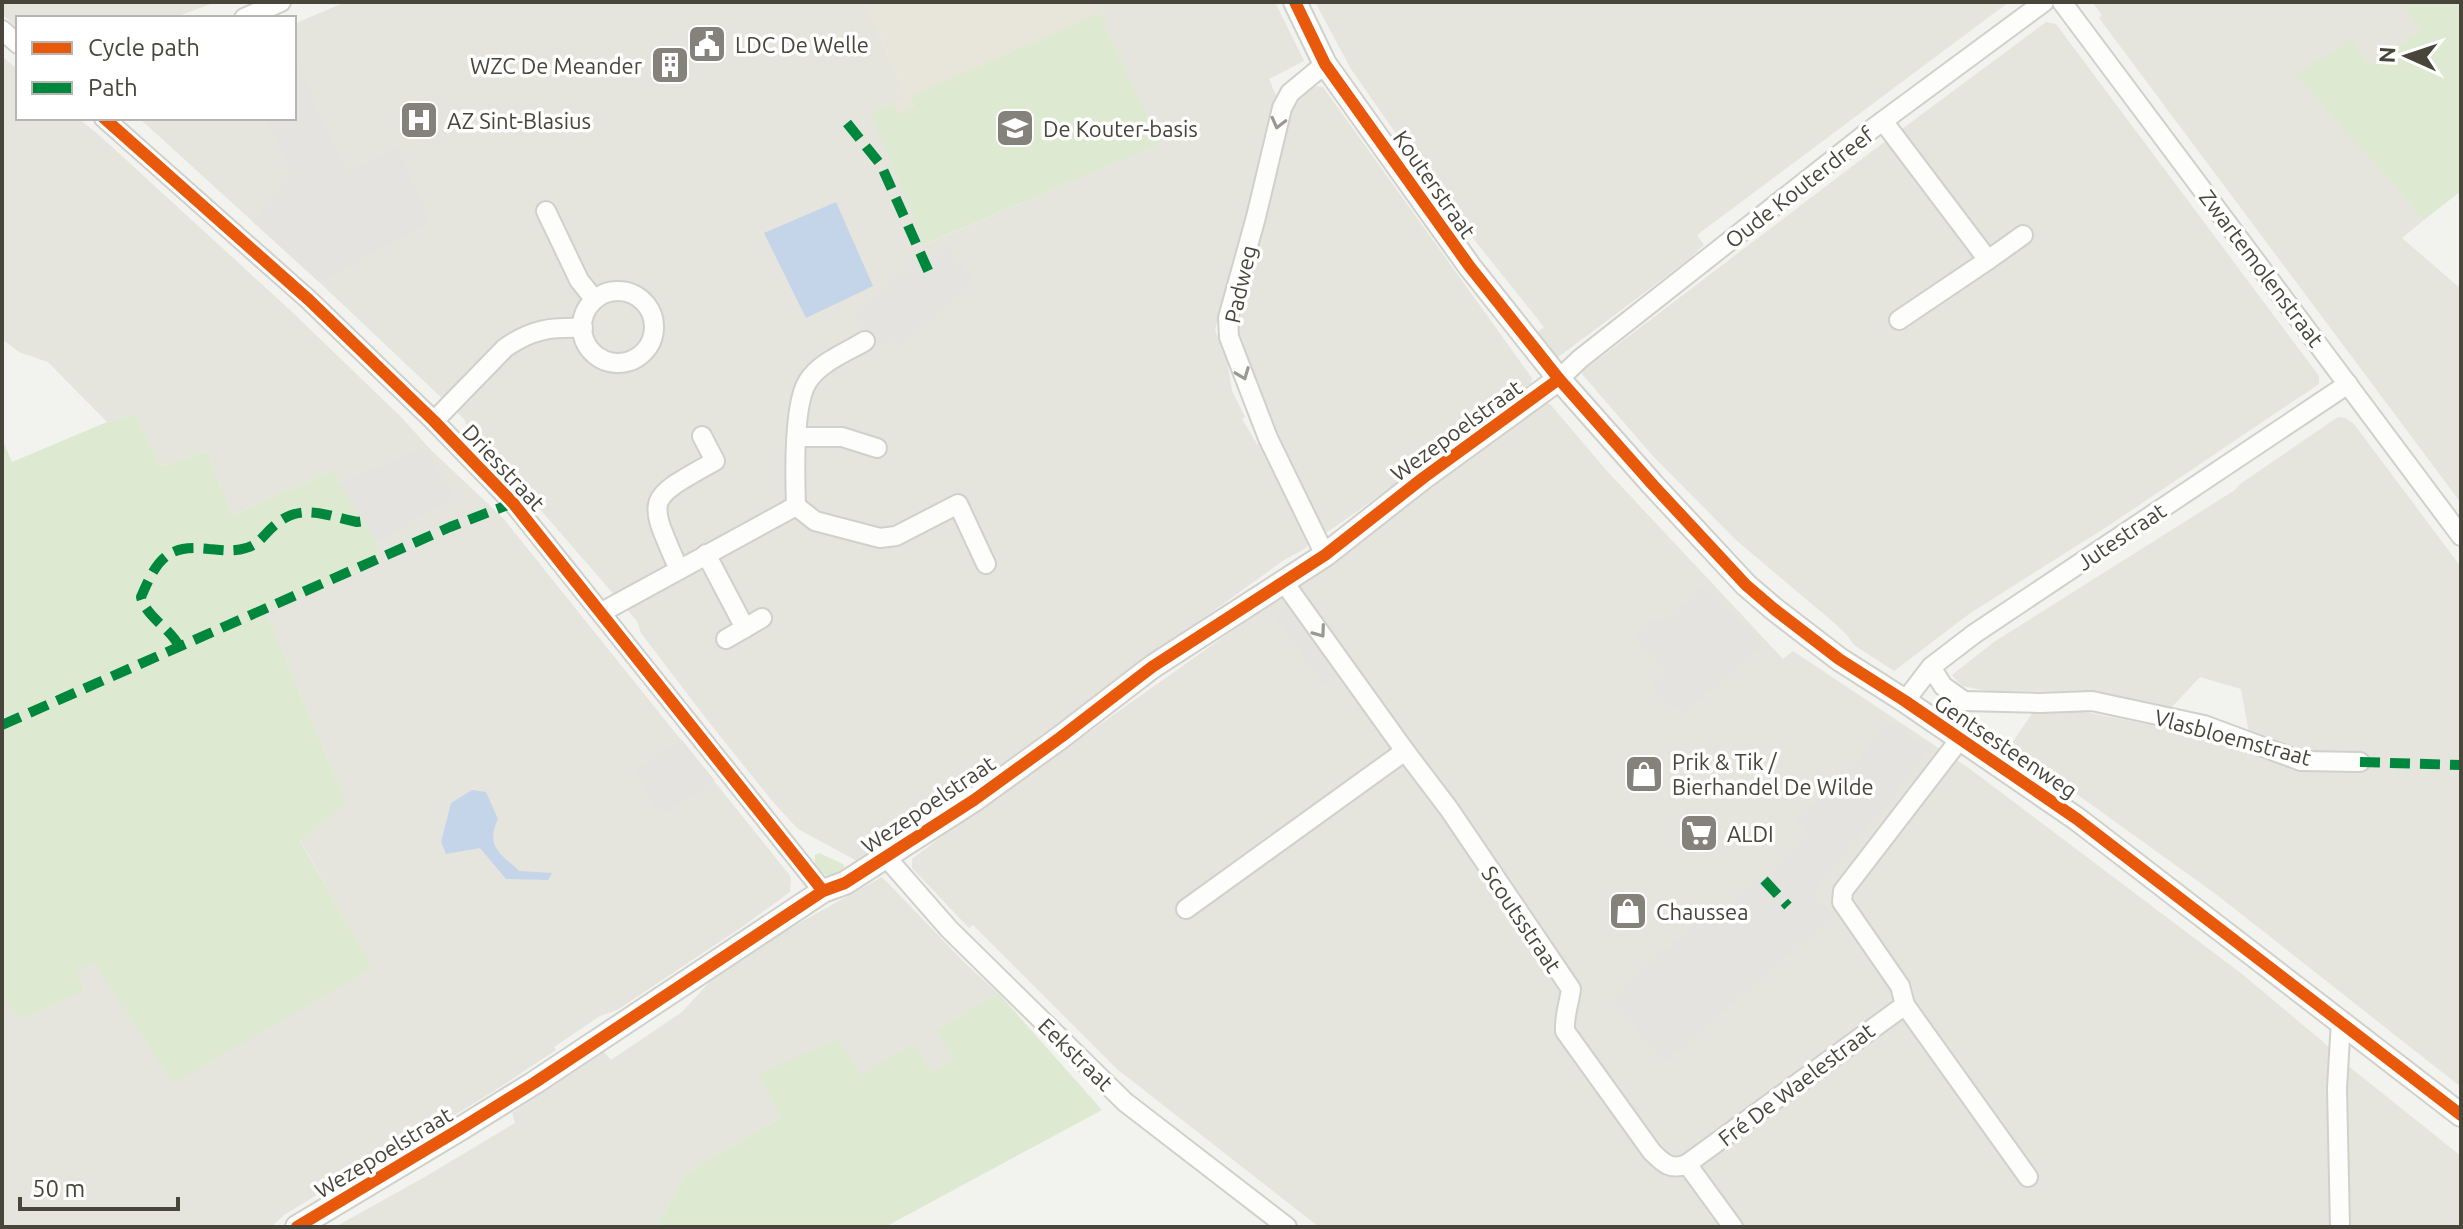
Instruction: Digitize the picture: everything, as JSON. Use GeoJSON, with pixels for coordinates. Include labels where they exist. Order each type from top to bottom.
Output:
{"type":"FeatureCollection","features":[{"type":"Feature","properties":{"kind":"street"},"geometry":{"type":"LineString","coordinates":[[249,16],[281,2]]}},
{"type":"Feature","properties":{"kind":"street","name":"Kouterstraat"},"geometry":{"type":"LineString","coordinates":[[1295,2],[1325,64],[1465,260],[1559,379]]}},
{"type":"Feature","properties":{"kind":"street","name":"Oude Kouterdreef"},"geometry":{"type":"LineString","coordinates":[[1559,379],[1580,359],[1883,121],[2044,2]]}},
{"type":"Feature","properties":{"kind":"street","name":"Zwartemolenstraat"},"geometry":{"type":"LineString","coordinates":[[2062,2],[2461,536]]}},
{"type":"Feature","properties":{"kind":"street","name":"Padweg"},"geometry":{"type":"LineString","coordinates":[[1325,64],[1290,93],[1282,108],[1228,318],[1229,337],[1268,438],[1325,555]]}},
{"type":"Feature","properties":{"kind":"street","name":"Driesstraat"},"geometry":{"type":"LineString","coordinates":[[106,120],[309,300],[434,421],[513,503],[823,891]]}},
{"type":"Feature","properties":{"kind":"street"},"geometry":{"type":"LineString","coordinates":[[1883,121],[1988,260]]}},
{"type":"Feature","properties":{"kind":"street"},"geometry":{"type":"LineString","coordinates":[[546,211],[579,280],[594,299]]}},
{"type":"Feature","properties":{"kind":"street"},"geometry":{"type":"LineString","coordinates":[[1899,320],[2023,235]]}},
{"type":"Feature","properties":{"kind":"street"},"geometry":{"type":"LineString","coordinates":[[622,292],[638,298],[649,309],[653,336],[645,352],[627,362],[615,363],[605,361],[589,348],[583,337],[583,328],[585,314],[594,299],[622,292]]}},
{"type":"Feature","properties":{"kind":"street"},"geometry":{"type":"LineString","coordinates":[[434,421],[505,348],[519,338],[536,331],[583,328]]}},
{"type":"Feature","properties":{"kind":"street"},"geometry":{"type":"LineString","coordinates":[[796,506],[801,396],[809,379],[822,366],[865,341]]}},
{"type":"Feature","properties":{"kind":"street","name":"Wezepoelstraat"},"geometry":{"type":"LineString","coordinates":[[297,1227],[528,1086],[823,891],[845,883],[999,782],[1152,667],[1325,555],[1423,478],[1559,379]]}},
{"type":"Feature","properties":{"kind":"street","name":"Gentsesteenweg"},"geometry":{"type":"LineString","coordinates":[[1559,379],[1746,585],[1830,652],[2077,819],[2461,1115]]}},
{"type":"Feature","properties":{"kind":"street","name":"Jutestraat"},"geometry":{"type":"LineString","coordinates":[[1905,701],[1931,667],[1974,634],[2348,384]]}},
{"type":"Feature","properties":{"kind":"street"},"geometry":{"type":"LineString","coordinates":[[679,570],[657,519],[656,504],[663,492],[673,485],[719,469],[702,436]]}},
{"type":"Feature","properties":{"kind":"street"},"geometry":{"type":"LineString","coordinates":[[798,437],[842,437],[877,448]]}},
{"type":"Feature","properties":{"kind":"street"},"geometry":{"type":"LineString","coordinates":[[796,506],[815,521],[880,538],[896,536],[958,504],[986,564]]}},
{"type":"Feature","properties":{"kind":"street"},"geometry":{"type":"LineString","coordinates":[[602,612],[796,506]]}},
{"type":"Feature","properties":{"kind":"street"},"geometry":{"type":"LineString","coordinates":[[706,554],[745,628]]}},
{"type":"Feature","properties":{"kind":"street","name":"Scoutsstraat"},"geometry":{"type":"LineString","coordinates":[[1283,581],[1449,809],[1571,989],[1570,1002],[1564,1015],[1565,1031],[1652,1152],[1665,1165],[1678,1168],[1687,1164]]}},
{"type":"Feature","properties":{"kind":"street"},"geometry":{"type":"LineString","coordinates":[[726,639],[762,618]]}},
{"type":"Feature","properties":{"kind":"street","name":"Vlasbloemstraat"},"geometry":{"type":"LineString","coordinates":[[1931,667],[1943,686],[1964,701],[2092,701],[2204,725],[2301,761],[2360,762]]}},
{"type":"Feature","properties":{"kind":"street"},"geometry":{"type":"LineString","coordinates":[[1960,739],[1843,891],[1842,902],[1900,986],[1905,1005],[2028,1177]]}},
{"type":"Feature","properties":{"kind":"street"},"geometry":{"type":"LineString","coordinates":[[1186,909],[1405,751]]}},
{"type":"Feature","properties":{"kind":"street","name":"Eekstraat"},"geometry":{"type":"LineString","coordinates":[[886,857],[949,929],[1125,1102],[1287,1227]]}},
{"type":"Feature","properties":{"kind":"street","name":"Fré De Waelestraat"},"geometry":{"type":"LineString","coordinates":[[1687,1164],[1905,1005]]}},
{"type":"Feature","properties":{"kind":"street"},"geometry":{"type":"LineString","coordinates":[[2340,1227],[2337,1088],[2341,1021]]}},
{"type":"Feature","properties":{"kind":"street"},"geometry":{"type":"LineString","coordinates":[[1687,1164],[1733,1227]]}},
{"type":"Feature","properties":{"kind":"shaded area"},"geometry":{"type":"Polygon","coordinates":[[[2,2],[216,2],[178,16],[16,16],[14,25],[2,14],[2,2]]]}},
{"type":"Feature","properties":{"kind":"shaded area"},"geometry":{"type":"Polygon","coordinates":[[[346,2],[865,2],[906,97],[871,113],[926,244],[1160,144],[1095,2],[1275,2],[1304,61],[1269,79],[1277,98],[1253,201],[1215,330],[1227,360],[1232,391],[1245,417],[1242,419],[1257,444],[1262,443],[1308,544],[1306,548],[1284,560],[993,770],[859,862],[798,829],[773,802],[641,633],[637,621],[464,419],[141,120],[296,120],[296,23],[346,2]]]}},
{"type":"Feature","properties":{"kind":"shaded area","name":"De Kouter-basis"},"geometry":{"type":"Polygon","coordinates":[[[865,2],[1095,2],[1160,144],[925,244],[870,113],[906,97],[865,2]]]}},
{"type":"Feature","properties":{"kind":"shaded area"},"geometry":{"type":"Polygon","coordinates":[[[1315,2],[2009,2],[1697,235],[1704,245],[1688,260],[1557,358],[1538,332],[1544,327],[1440,197],[1351,69],[1315,2]]]}},
{"type":"Feature","properties":{"kind":"shaded area"},"geometry":{"type":"Polygon","coordinates":[[[2092,2],[2409,2],[2405,5],[2420,30],[2369,65],[2353,40],[2297,74],[2424,220],[2402,238],[2461,289],[2461,503],[2099,18],[2102,15],[2092,2]]]}},
{"type":"Feature","properties":{"kind":"shaded area"},"geometry":{"type":"Polygon","coordinates":[[[2046,22],[2056,24],[2319,376],[2319,384],[2108,526],[1969,614],[1894,671],[1854,645],[1832,621],[1736,540],[1652,455],[1582,374],[2046,22]]]}},
{"type":"Feature","properties":{"kind":"shaded area"},"geometry":{"type":"Polygon","coordinates":[[[2,56],[16,68],[16,120],[80,120],[99,135],[291,311],[503,518],[791,877],[790,892],[617,1010],[600,1016],[494,1091],[284,1215],[271,1227],[2,1227],[2,999],[23,1019],[85,989],[75,973],[94,962],[372,967],[300,840],[347,803],[266,612],[378,563],[377,542],[333,470],[233,515],[207,451],[162,466],[135,414],[107,422],[48,362],[19,352],[2,339],[2,56]]]}},
{"type":"Feature","properties":{"kind":"shaded area"},"geometry":{"type":"Polygon","coordinates":[[[296,61],[345,171],[399,149],[430,224],[318,281],[252,221],[292,177],[268,120],[296,120],[296,61]]]}},
{"type":"Feature","properties":{"kind":"shaded area"},"geometry":{"type":"Polygon","coordinates":[[[1317,86],[1323,87],[1532,378],[1531,383],[1392,487],[1324,533],[1310,512],[1273,428],[1248,364],[1235,318],[1291,108],[1296,97],[1317,86]]]}},
{"type":"Feature","properties":{"kind":"shaded area"},"geometry":{"type":"Polygon","coordinates":[[[945,247],[974,279],[900,346],[891,335],[879,345],[855,315],[915,261],[921,268],[945,247]]]}},
{"type":"Feature","properties":{"kind":"shaded area"},"geometry":{"type":"Polygon","coordinates":[[[1543,403],[1550,404],[1607,471],[1783,659],[1793,651],[1970,769],[2242,974],[2352,1069],[2461,1156],[2461,1227],[1319,1227],[1117,1069],[973,925],[969,928],[912,868],[912,859],[945,834],[1386,522],[1543,403]]]}},
{"type":"Feature","properties":{"kind":"shaded area"},"geometry":{"type":"Polygon","coordinates":[[[2338,417],[2354,424],[2461,567],[2461,1087],[2217,895],[2010,746],[2033,712],[2085,712],[2171,729],[2278,762],[2249,733],[2241,689],[2200,677],[2170,709],[2093,692],[1987,691],[1962,686],[1952,675],[1994,642],[2235,490],[2338,417]]]}},
{"type":"Feature","properties":{"kind":"shaded area"},"geometry":{"type":"Polygon","coordinates":[[[424,448],[453,496],[377,542],[340,484],[424,448]]]}},
{"type":"Feature","properties":{"kind":"shaded area"},"geometry":{"type":"Polygon","coordinates":[[[1702,587],[1764,644],[1686,711],[1671,709],[1651,686],[1667,671],[1635,637],[1654,619],[1667,620],[1702,587]]]}},
{"type":"Feature","properties":{"kind":"shaded area"},"geometry":{"type":"Polygon","coordinates":[[[1288,606],[1336,675],[1324,684],[1275,616],[1288,606]]]}},
{"type":"Feature","properties":{"kind":"shaded area"},"geometry":{"type":"Polygon","coordinates":[[[1888,721],[1929,748],[1901,787],[1813,891],[1832,913],[1831,918],[1665,1062],[1613,1002],[1630,981],[1715,906],[1721,912],[1810,834],[1795,818],[1843,780],[1888,721]]]}},
{"type":"Feature","properties":{"kind":"shaded area"},"geometry":{"type":"Polygon","coordinates":[[[682,740],[715,781],[660,815],[636,769],[682,740]]]}},
{"type":"Feature","properties":{"kind":"shaded area"},"geometry":{"type":"Polygon","coordinates":[[[882,877],[1000,995],[995,995],[937,1030],[954,1059],[932,1073],[861,1076],[758,1074],[781,1117],[686,1173],[656,1227],[335,1227],[515,1123],[512,1113],[604,1052],[611,1060],[682,1012],[715,976],[774,937],[882,877]]]}},
{"type":"Feature","properties":{"kind":"green space"},"geometry":{"type":"Polygon","coordinates":[[[2409,2],[2461,2],[2461,191],[2424,220],[2296,74],[2353,39],[2369,65],[2420,30],[2404,5],[2409,2]]]}},
{"type":"Feature","properties":{"kind":"green space","name":"De Kouter-basis"},"geometry":{"type":"Polygon","coordinates":[[[1100,13],[1160,144],[925,244],[870,113],[893,103],[899,114],[915,107],[911,96],[1100,13]]]}},
{"type":"Feature","properties":{"kind":"green space"},"geometry":{"type":"Polygon","coordinates":[[[135,414],[162,466],[207,451],[233,515],[333,470],[377,542],[378,563],[266,612],[347,803],[300,841],[373,968],[173,1083],[94,962],[76,973],[85,990],[23,1019],[2,999],[2,439],[12,462],[107,422],[135,414]]]}},
{"type":"Feature","properties":{"kind":"green space"},"geometry":{"type":"Polygon","coordinates":[[[819,853],[843,864],[846,871],[832,877],[826,875],[815,863],[815,855],[819,853]]]}},
{"type":"Feature","properties":{"kind":"green space"},"geometry":{"type":"Polygon","coordinates":[[[1000,995],[1102,1110],[885,1227],[656,1227],[686,1173],[781,1117],[758,1074],[838,1039],[861,1075],[913,1044],[932,1073],[954,1059],[936,1030],[1000,995]]]}},
{"type":"Feature","properties":{"kind":"water"},"geometry":{"type":"Polygon","coordinates":[[[836,202],[873,286],[806,318],[764,233],[836,202]]]}},
{"type":"Feature","properties":{"kind":"water"},"geometry":{"type":"Polygon","coordinates":[[[472,790],[486,792],[498,819],[493,836],[501,854],[519,871],[552,873],[548,880],[506,879],[480,848],[446,854],[441,842],[451,803],[472,790]]]}},
{"type":"Feature","properties":{"kind":"marked path"},"geometry":{"type":"LineString","coordinates":[[847,123],[881,165],[931,277]]}},
{"type":"Feature","properties":{"kind":"marked path"},"geometry":{"type":"LineString","coordinates":[[2,725],[450,527],[513,503]]}},
{"type":"Feature","properties":{"kind":"marked path"},"geometry":{"type":"LineString","coordinates":[[179,646],[148,611],[141,597],[152,573],[165,557],[182,549],[232,550],[251,546],[285,518],[304,512],[364,521]]}},
{"type":"Feature","properties":{"kind":"marked path"},"geometry":{"type":"LineString","coordinates":[[2360,762],[2461,765]]}},
{"type":"Feature","properties":{"kind":"marked path"},"geometry":{"type":"LineString","coordinates":[[1764,880],[1788,906]]}},
{"type":"Feature","properties":{"kind":"cycle path"},"geometry":{"type":"LineString","coordinates":[[1295,2],[1325,64],[1470,267],[1559,379],[1746,585],[1839,659],[2077,819],[2461,1115]]}},
{"type":"Feature","properties":{"kind":"cycle path"},"geometry":{"type":"LineString","coordinates":[[106,120],[309,300],[434,421],[513,503],[823,891]]}},
{"type":"Feature","properties":{"kind":"cycle path"},"geometry":{"type":"LineString","coordinates":[[297,1227],[534,1083],[823,891],[845,883],[974,800],[1152,667],[1325,555],[1423,478],[1559,379]]}},
{"type":"Feature","properties":{"kind":"place","name":"LDC De Welle"},"geometry":{"type":"Point","coordinates":[707,44]}},
{"type":"Feature","properties":{"kind":"place","name":"WZC De Meander"},"geometry":{"type":"Point","coordinates":[670,65]}},
{"type":"Feature","properties":{"kind":"place","name":"AZ Sint-Blasius"},"geometry":{"type":"Point","coordinates":[419,120]}},
{"type":"Feature","properties":{"kind":"place","name":"De Kouter-basis"},"geometry":{"type":"Point","coordinates":[1015,128]}},
{"type":"Feature","properties":{"kind":"place","name":"Prik & Tik / Bierhandel De Wilde"},"geometry":{"type":"Point","coordinates":[1644,774]}},
{"type":"Feature","properties":{"kind":"place","name":"ALDI"},"geometry":{"type":"Point","coordinates":[1699,833]}},
{"type":"Feature","properties":{"kind":"place","name":"Chaussea"},"geometry":{"type":"Point","coordinates":[1628,911]}}]}
